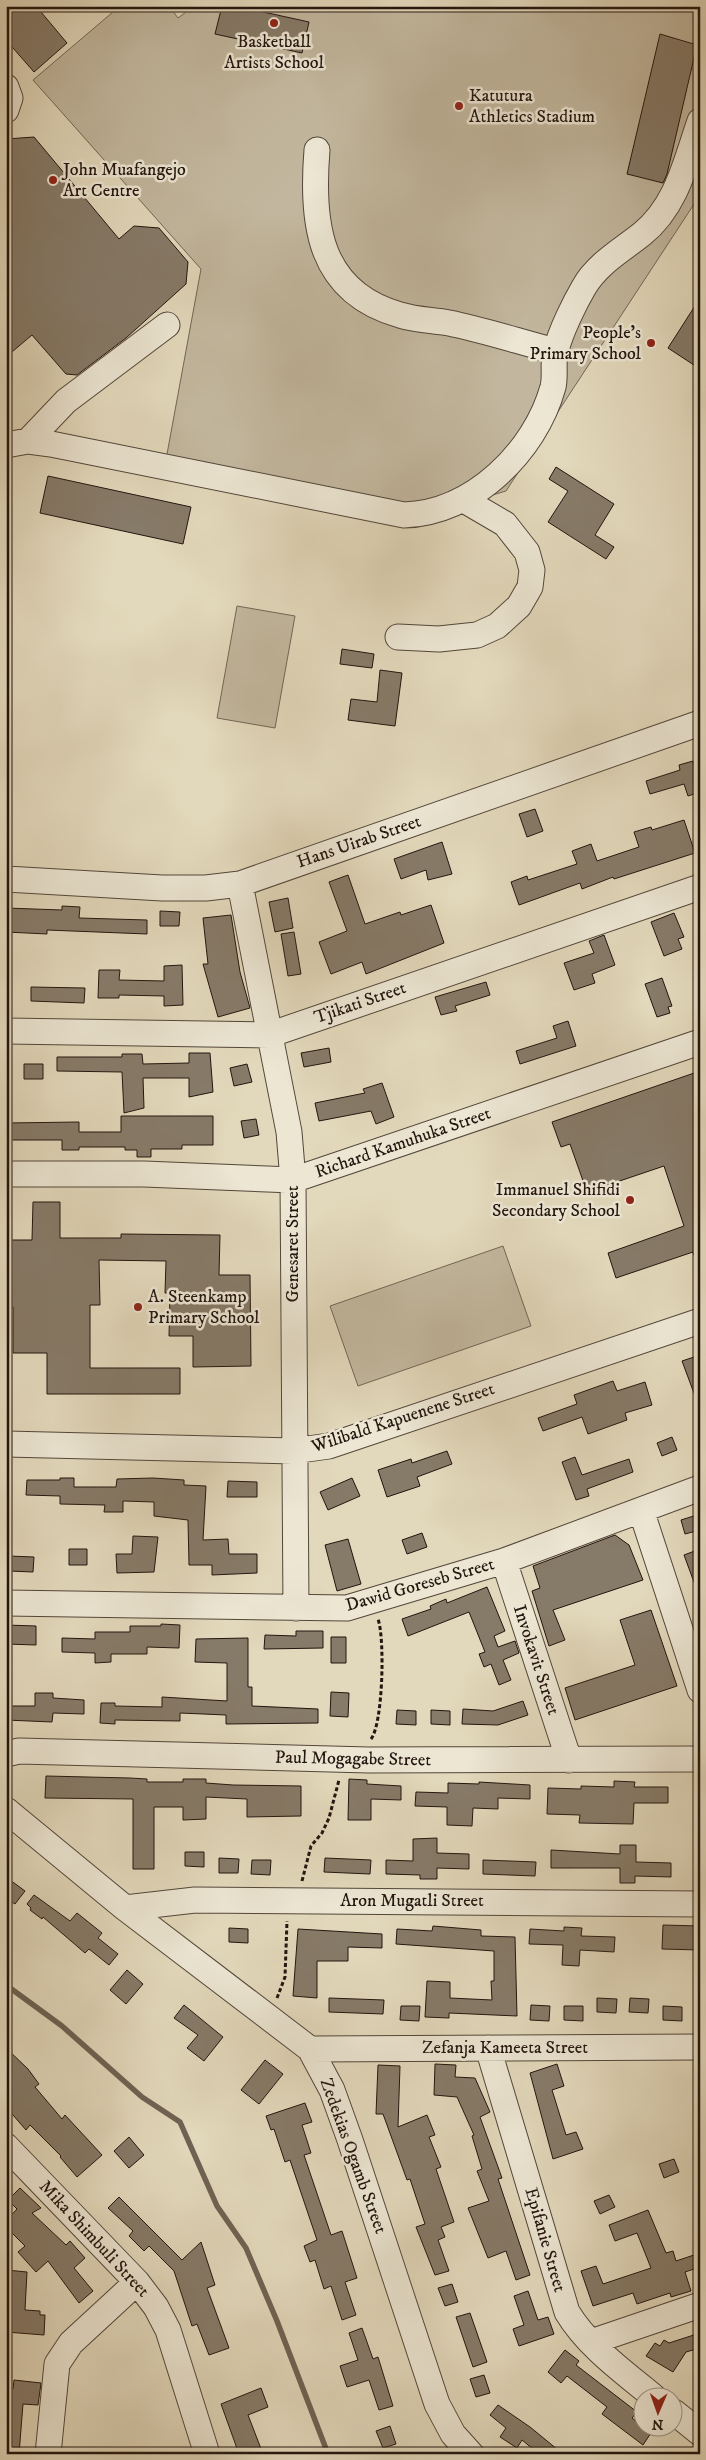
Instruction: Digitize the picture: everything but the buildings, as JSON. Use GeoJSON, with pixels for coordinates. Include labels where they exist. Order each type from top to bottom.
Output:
{"type":"FeatureCollection","features":[{"type":"Feature","properties":{"kind":"street"},"geometry":{"type":"LineString","coordinates":[[6,87],[10,98],[6,110]]}},
{"type":"Feature","properties":{"kind":"street"},"geometry":{"type":"LineString","coordinates":[[17,443],[404,515],[422,515],[464,500],[487,483],[515,457],[539,424],[553,386],[555,351],[584,286],[615,252],[643,233],[672,200],[700,121]]}},
{"type":"Feature","properties":{"kind":"street"},"geometry":{"type":"LineString","coordinates":[[317,150],[315,211],[320,238],[331,265],[345,284],[360,296],[398,315],[448,323],[555,351]]}},
{"type":"Feature","properties":{"kind":"street"},"geometry":{"type":"LineString","coordinates":[[17,443],[66,401],[167,326]]}},
{"type":"Feature","properties":{"kind":"street"},"geometry":{"type":"LineString","coordinates":[[398,637],[439,639],[476,635],[496,626],[519,606],[530,587],[532,570],[527,552],[505,524],[464,500]]}},
{"type":"Feature","properties":{"kind":"street","name":"Hans Uirab Street"},"geometry":{"type":"LineString","coordinates":[[6,879],[162,888],[206,888],[240,884],[700,724]]}},
{"type":"Feature","properties":{"kind":"street","name":"Genesaret Street"},"geometry":{"type":"LineString","coordinates":[[240,884],[289,1132],[293,1180],[293,1451],[296,1608]]}},
{"type":"Feature","properties":{"kind":"street","name":"Tjikati Street"},"geometry":{"type":"LineString","coordinates":[[6,1031],[269,1035],[700,887]]}},
{"type":"Feature","properties":{"kind":"street","name":"Richard Kamuhuka Street"},"geometry":{"type":"LineString","coordinates":[[6,1174],[144,1174],[293,1180],[700,1042]]}},
{"type":"Feature","properties":{"kind":"street","name":"Wilibald Kapuenene Street"},"geometry":{"type":"LineString","coordinates":[[6,1444],[293,1451],[329,1446],[700,1321]]}},
{"type":"Feature","properties":{"kind":"street","name":"Dawid Goreseb Street"},"geometry":{"type":"LineString","coordinates":[[6,1603],[348,1608],[504,1561],[700,1488]]}},
{"type":"Feature","properties":{"kind":"street"},"geometry":{"type":"LineString","coordinates":[[640,1510],[700,1690]]}},
{"type":"Feature","properties":{"kind":"street","name":"Invokavit Street"},"geometry":{"type":"LineString","coordinates":[[504,1561],[569,1760]]}},
{"type":"Feature","properties":{"kind":"street","name":"Paul Mogagabe Street"},"geometry":{"type":"LineString","coordinates":[[6,1754],[19,1751],[350,1760],[700,1759]]}},
{"type":"Feature","properties":{"kind":"street","name":"Zedekias Ogamb Street"},"geometry":{"type":"LineString","coordinates":[[6,1810],[125,1908],[310,2049],[332,2090],[350,2140],[437,2404],[453,2434],[471,2454]]}},
{"type":"Feature","properties":{"kind":"street","name":"Aron Mugatli Street"},"geometry":{"type":"LineString","coordinates":[[125,1908],[195,1900],[700,1904]]}},
{"type":"Feature","properties":{"kind":"street","name":"Epifanie Street"},"geometry":{"type":"LineString","coordinates":[[488,2048],[563,2301],[574,2324],[614,2364],[643,2388]]}},
{"type":"Feature","properties":{"kind":"street","name":"Zefanja Kameeta Street"},"geometry":{"type":"LineString","coordinates":[[310,2049],[700,2048]]}},
{"type":"Feature","properties":{"kind":"street","name":"Mika Shimbuli Street"},"geometry":{"type":"LineString","coordinates":[[6,2146],[137,2282],[156,2306],[168,2330],[207,2454]]}},
{"type":"Feature","properties":{"kind":"street"},"geometry":{"type":"LineString","coordinates":[[48,2454],[57,2364],[71,2343],[137,2282]]}},
{"type":"Feature","properties":{"kind":"street"},"geometry":{"type":"LineString","coordinates":[[591,2342],[700,2305]]}},
{"type":"Feature","properties":{"kind":"street"},"geometry":{"type":"LineString","coordinates":[[684,2420],[700,2433]]}},
{"type":"Feature","properties":{"kind":"path"},"geometry":{"type":"LineString","coordinates":[[266,2016],[276,2000],[286,1977],[285,1934],[288,1916],[302,1882],[311,1846],[322,1833],[330,1818],[339,1776],[350,1760],[374,1736],[379,1716],[381,1649],[380,1624],[372,1601]]}},
{"type":"Feature","properties":{"kind":"shaded area"},"geometry":{"type":"Polygon","coordinates":[[[120,6],[169,6],[178,18],[194,6],[700,6],[700,195],[506,491],[423,516],[165,465],[201,269],[33,80],[120,6]]]}},
{"type":"Feature","properties":{"kind":"shaded area"},"geometry":{"type":"Polygon","coordinates":[[[237,606],[295,616],[275,728],[217,718],[237,606]]]}},
{"type":"Feature","properties":{"kind":"shaded area"},"geometry":{"type":"Polygon","coordinates":[[[503,1246],[531,1326],[358,1386],[330,1306],[503,1246]]]}},
{"type":"Feature","properties":{"kind":"waterway"},"geometry":{"type":"LineString","coordinates":[[6,1985],[62,2026],[142,2097],[180,2122],[217,2206],[246,2248],[277,2321],[328,2454]]}},
{"type":"Feature","properties":{"kind":"place","name":"Basketball Artists School"},"geometry":{"type":"Point","coordinates":[274,23]}},
{"type":"Feature","properties":{"kind":"place","name":"Katutura Athletics Stadium"},"geometry":{"type":"Point","coordinates":[459,106]}},
{"type":"Feature","properties":{"kind":"place","name":"John Muafangejo Art Centre"},"geometry":{"type":"Point","coordinates":[53,180]}},
{"type":"Feature","properties":{"kind":"place","name":"People's Primary School"},"geometry":{"type":"Point","coordinates":[651,343]}},
{"type":"Feature","properties":{"kind":"place","name":"Immanuel Shifidi Secondary School"},"geometry":{"type":"Point","coordinates":[630,1200]}},
{"type":"Feature","properties":{"kind":"place","name":"A. Steenkamp Primary School"},"geometry":{"type":"Point","coordinates":[138,1307]}}]}
